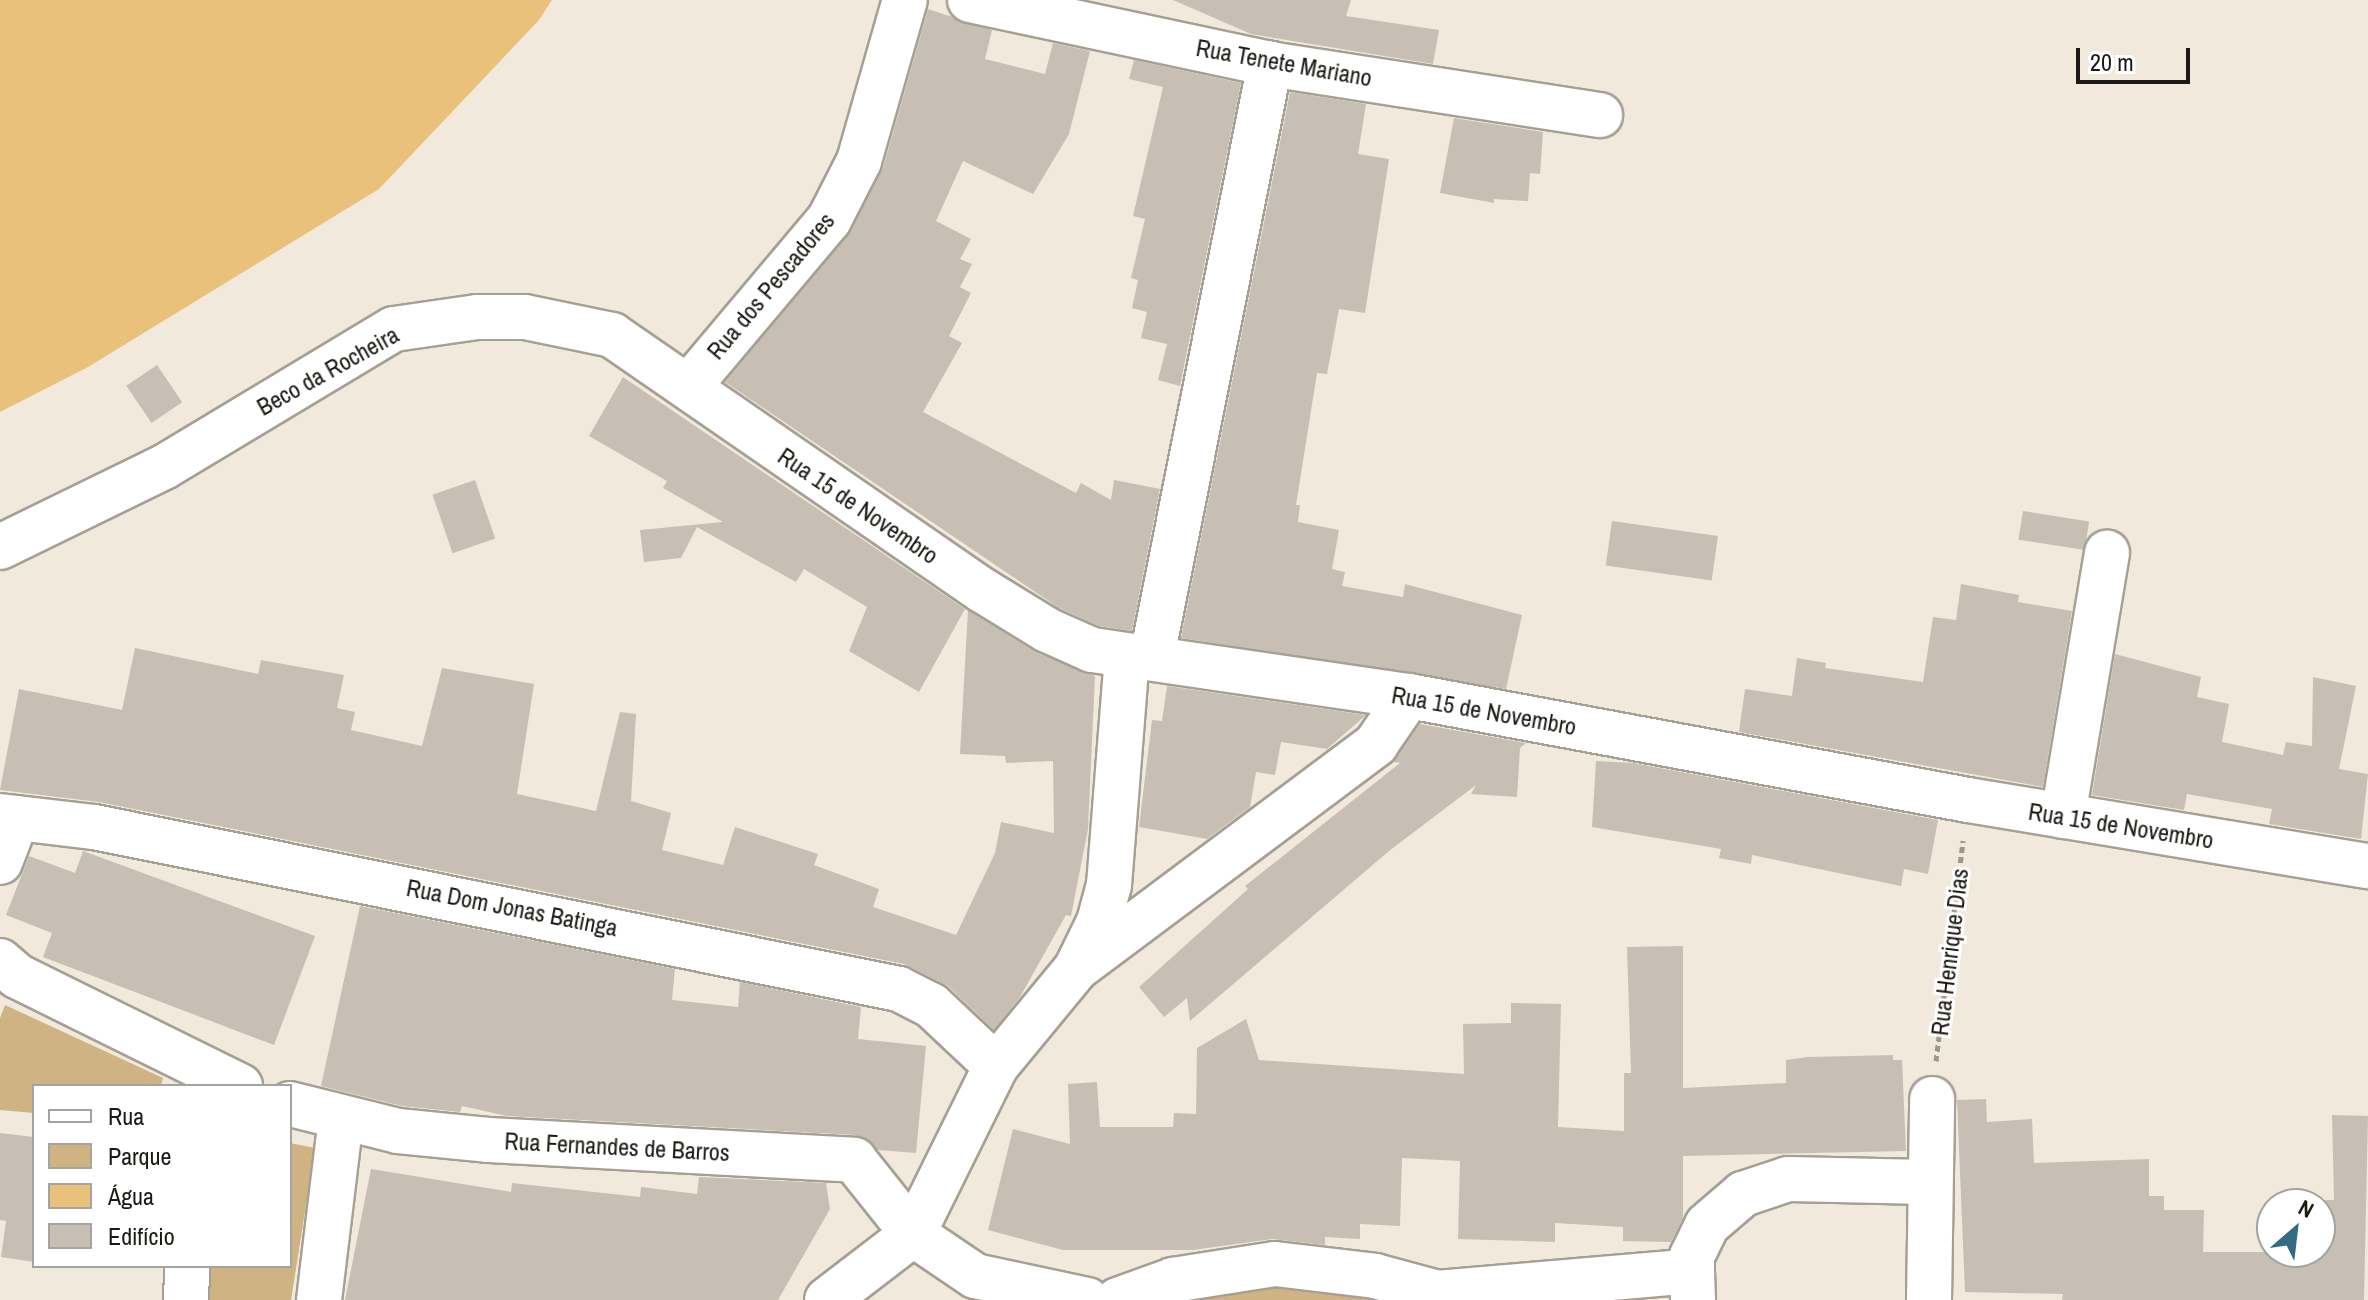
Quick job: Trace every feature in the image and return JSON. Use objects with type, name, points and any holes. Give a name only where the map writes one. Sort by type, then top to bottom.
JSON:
[{"type":"street","name":"Rua dos Pescadores","points":[[680,382],[798,222],[854,107],[879,0]]},
{"type":"street","name":"Rua dos Pescadores","points":[[680,382],[829,220],[859,161],[905,0]]},
{"type":"street","name":"Rua Tenete Mariano","points":[[970,0],[1270,64],[1600,115]]},
{"type":"street","points":[[827,1300],[913,1234],[996,1066],[1076,969],[1099,922],[1109,885],[1139,657],[1270,64]]},
{"type":"street","name":"Beco da Rocheira","points":[[0,547],[164,467],[394,329],[477,317],[525,317],[612,335],[680,382]]},
{"type":"street","name":"Rua 15 de Novembro","points":[[680,382],[808,474],[1047,630],[1092,650],[1409,696],[2063,816],[2368,866]]},
{"type":"street","points":[[2063,816],[2107,553]]},
{"type":"street","points":[[1076,969],[1376,744],[1409,696]]},
{"type":"street","points":[[0,862],[8,817]]},
{"type":"street","name":"Rua Dom Jonas Batinga","points":[[8,817],[110,830],[899,989],[931,1005],[996,1066]]},
{"type":"street","points":[[0,961],[17,976],[196,1076],[231,1084]]},
{"type":"street","points":[[1929,1300],[1928,1182],[1934,1085]]},
{"type":"street","name":"Rua Fernandes de Barros","points":[[292,1105],[341,1118],[488,1140],[854,1160],[913,1234],[975,1276],[1087,1300]]},
{"type":"street","points":[[319,1300],[341,1118]]},
{"type":"street","points":[[1118,1300],[1173,1290],[1275,1264],[1375,1276],[1451,1296],[1693,1285],[1692,1256],[1707,1225],[1743,1194],[1788,1179],[1928,1182]]},
{"type":"street","points":[[186,1300],[187,1268]]},
{"type":"path","name":"Rua Henrique Dias","points":[[1934,1085],[1964,834]]},
{"type":"green space","points":[[5,1005],[163,1078],[162,1084],[32,1084],[32,1113],[0,1110],[0,1018]]},
{"type":"green space","points":[[292,1143],[315,1148],[291,1300],[206,1300],[206,1268],[292,1268]]},
{"type":"green space","points":[[1288,1277],[1405,1300],[1170,1300]]},
{"type":"water","points":[[0,0],[552,0],[539,20],[379,189],[88,367],[0,412]]},
{"type":"building","points":[[1173,0],[1351,0],[1346,16],[1439,30],[1433,64],[1251,34]]},
{"type":"building","points":[[928,9],[992,30],[985,59],[1045,74],[1053,43],[1090,51],[1069,134],[1033,194],[963,161],[936,221],[971,239],[960,259],[972,264],[960,287],[971,293],[949,336],[962,343],[923,412],[1076,493],[1081,483],[1111,500],[1114,480],[1160,489],[1132,631],[1099,626],[1059,608],[725,382],[851,231],[883,168]]},
{"type":"building","points":[[1134,60],[1241,83],[1180,386],[1158,380],[1167,344],[1141,338],[1147,312],[1132,308],[1138,280],[1131,278],[1145,219],[1133,216],[1163,87],[1129,79]]},
{"type":"building","points":[[1290,92],[1366,104],[1358,154],[1389,159],[1365,313],[1339,309],[1327,374],[1317,373],[1296,505],[1300,505],[1298,522],[1339,530],[1332,569],[1345,572],[1342,586],[1403,597],[1405,584],[1522,615],[1506,689],[1181,638]]},
{"type":"building","points":[[1454,118],[1543,132],[1540,174],[1530,173],[1528,201],[1494,199],[1494,203],[1440,193]]},
{"type":"building","points":[[157,365],[182,402],[151,423],[126,386]]},
{"type":"building","points":[[623,377],[965,609],[919,692],[849,651],[867,607],[804,569],[796,582],[697,527],[681,558],[644,562],[640,530],[723,522],[663,488],[667,481],[589,436]]},
{"type":"building","points":[[475,480],[495,539],[453,553],[432,495]]},
{"type":"building","points":[[2023,511],[2089,521],[2085,550],[2018,540]]},
{"type":"building","points":[[1612,521],[1718,536],[1712,580],[1606,566]]},
{"type":"building","points":[[1961,584],[2019,595],[2018,602],[2072,611],[2043,787],[1739,732],[1745,689],[1792,696],[1797,658],[1826,663],[1825,668],[1923,682],[1933,617],[1956,620]]},
{"type":"building","points":[[968,610],[1037,653],[1095,676],[1088,829],[1071,916],[1066,915],[1020,997],[994,1030],[948,986],[904,964],[99,802],[0,790],[19,689],[122,710],[135,648],[258,674],[261,660],[344,675],[337,708],[355,712],[351,730],[422,746],[442,668],[534,684],[517,794],[596,811],[620,712],[636,714],[631,801],[671,813],[662,850],[723,865],[735,827],[818,854],[814,865],[879,889],[873,907],[956,935],[995,853],[1001,822],[1054,833],[1053,761],[1006,763],[1005,756],[960,754]]},
{"type":"building","points":[[2115,654],[2201,677],[2197,697],[2229,704],[2222,742],[2283,755],[2286,742],[2312,746],[2313,677],[2356,686],[2339,769],[2368,774],[2361,839],[2269,824],[2272,809],[2187,794],[2184,810],[2092,795]]},
{"type":"building","points":[[1167,686],[1366,715],[1327,749],[1281,742],[1275,775],[1256,772],[1250,807],[1207,839],[1139,827],[1152,720],[1162,721]]},
{"type":"building","points":[[1420,724],[1526,743],[1520,748],[1517,797],[1471,794],[1476,785],[1389,851],[1190,1021],[1187,998],[1164,1017],[1139,987],[1248,889],[1245,886],[1400,763],[1393,762]]},
{"type":"building","points":[[1596,761],[1633,763],[1938,820],[1928,874],[1904,869],[1901,886],[1752,855],[1751,864],[1719,858],[1721,849],[1592,827]]},
{"type":"building","points":[[83,851],[315,936],[274,1045],[43,957],[52,933],[6,915],[29,856],[75,873]]},
{"type":"building","points":[[360,906],[675,969],[672,1000],[738,1007],[740,982],[861,1007],[858,1039],[926,1046],[916,1153],[878,1150],[855,1135],[507,1116],[462,1106],[460,1112],[402,1106],[321,1086]]},
{"type":"building","points":[[1683,946],[1683,1088],[1786,1083],[1786,1060],[1893,1055],[1893,1060],[1902,1060],[1906,1151],[1683,1156],[1683,1218],[1671,1242],[1623,1241],[1623,1227],[1555,1223],[1555,1242],[1458,1239],[1460,1161],[1402,1158],[1400,1226],[1360,1224],[1360,1239],[1325,1237],[1325,1245],[1272,1239],[1193,1250],[1063,1250],[988,1230],[1013,1129],[1070,1144],[1068,1084],[1097,1082],[1100,1127],[1173,1127],[1174,1113],[1196,1114],[1197,1048],[1246,1019],[1259,1060],[1464,1074],[1463,1024],[1511,1023],[1511,1003],[1561,1004],[1558,1127],[1624,1131],[1624,1073],[1631,1073],[1627,947]]},
{"type":"building","points":[[1986,1099],[1987,1122],[2032,1119],[2034,1163],[2149,1159],[2149,1196],[2164,1196],[2164,1210],[2204,1210],[2203,1252],[2256,1252],[2256,1268],[2336,1268],[2332,1115],[2368,1116],[2364,1300],[2062,1300],[2063,1294],[1965,1292],[1957,1100]]},
{"type":"building","points":[[0,1133],[32,1137],[32,1262],[1,1257],[6,1221],[0,1220]]},
{"type":"building","points":[[371,1169],[511,1192],[512,1183],[640,1197],[641,1187],[697,1194],[699,1177],[826,1183],[830,1209],[778,1300],[345,1300]]}]
